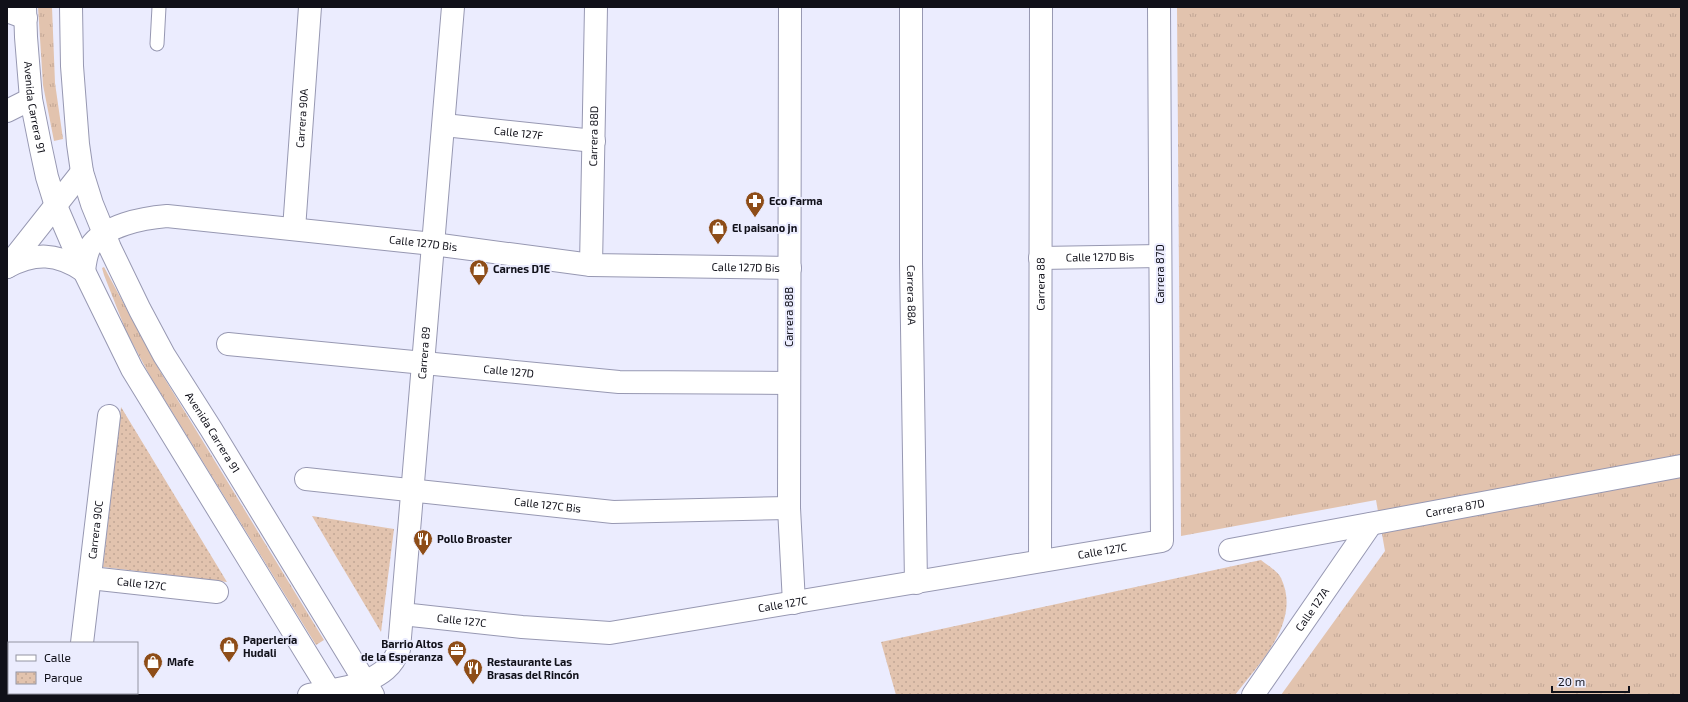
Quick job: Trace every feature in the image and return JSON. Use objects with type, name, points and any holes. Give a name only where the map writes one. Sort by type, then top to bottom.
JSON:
[{"type":"street","name":"Avenida Carrera 91","points":[[71,7],[72,66],[82,172],[92,204],[104,234],[129,289],[164,355],[369,689]]},
{"type":"street","name":"Carrera 90A","points":[[294,229],[310,7]]},
{"type":"street","name":"Carrera 89","points":[[324,694],[369,689],[396,658],[399,649],[453,7]]},
{"type":"street","name":"Carrera 88D","points":[[591,265],[596,7]]},
{"type":"street","name":"Carrera 88B","points":[[790,7],[789,508],[794,603]]},
{"type":"street","name":"Carrera 88A","points":[[911,7],[911,263],[916,583]]},
{"type":"street","name":"Carrera 88","points":[[1040,561],[1041,7]]},
{"type":"street","name":"Carrera 87D","points":[[1159,7],[1162,541]]},
{"type":"street","name":"Avenida Carrera 91","points":[[19,12],[31,100],[47,177],[56,206],[84,271],[132,369],[324,694]]},
{"type":"street","points":[[7,110],[31,100]]},
{"type":"street","name":"Calle 127F","points":[[444,125],[594,141]]},
{"type":"street","points":[[7,267],[82,172]]},
{"type":"street","name":"Calle 127D Bis","points":[[84,271],[86,257],[90,247],[104,234],[135,221],[150,217],[167,216],[433,244],[591,265],[790,268]]},
{"type":"street","points":[[7,267],[19,261],[33,257],[48,256],[63,258],[84,271]]},
{"type":"street","name":"Calle 127D Bis","points":[[1040,258],[1160,256]]},
{"type":"street","name":"Calle 127D","points":[[228,344],[619,382],[789,383]]},
{"type":"street","name":"Carrera 90C","points":[[82,642],[109,416]]},
{"type":"street","name":"Carrera 87D","points":[[1230,550],[1681,466]]},
{"type":"street","name":"Calle 127C Bis","points":[[306,479],[612,512],[789,508]]},
{"type":"street","name":"Calle 127A","points":[[1253,695],[1371,524]]},
{"type":"street","name":"Calle 127C","points":[[402,614],[530,628],[610,633],[1162,541]]},
{"type":"street","name":"Calle 127C","points":[[90,578],[217,592]]},
{"type":"lane","points":[[157,44],[159,7]]},
{"type":"green space","points":[[38,7],[52,7],[55,83],[63,139],[54,141],[43,85]]},
{"type":"green space","points":[[1177,7],[1681,7],[1681,695],[1281,695],[1385,551],[1376,500],[1181,536]]},
{"type":"green space","points":[[104,267],[160,371],[324,640],[316,645],[150,376],[126,331],[104,275],[102,268]]},
{"type":"green space","points":[[121,407],[227,582],[103,567]]},
{"type":"green space","points":[[312,516],[394,529],[381,632]]},
{"type":"green space","points":[[1261,560],[1280,575],[1286,594],[1286,610],[1282,626],[1266,656],[1235,695],[896,695],[881,642]]},
{"type":"place","name":"Eco Farma","points":[[755,218]]},
{"type":"place","name":"El paisano jn","points":[[718,245]]},
{"type":"place","name":"Carnes D1E","points":[[479,286]]},
{"type":"place","name":"Pollo Broaster","points":[[423,556]]},
{"type":"place","name":"Paperlería Hudali","points":[[229,663]]},
{"type":"place","name":"Barrio Altos de la Esperanza","points":[[457,667]]},
{"type":"place","name":"Mafe","points":[[153,679]]},
{"type":"place","name":"Restaurante Las Brasas del Rincón","points":[[473,685]]}]
